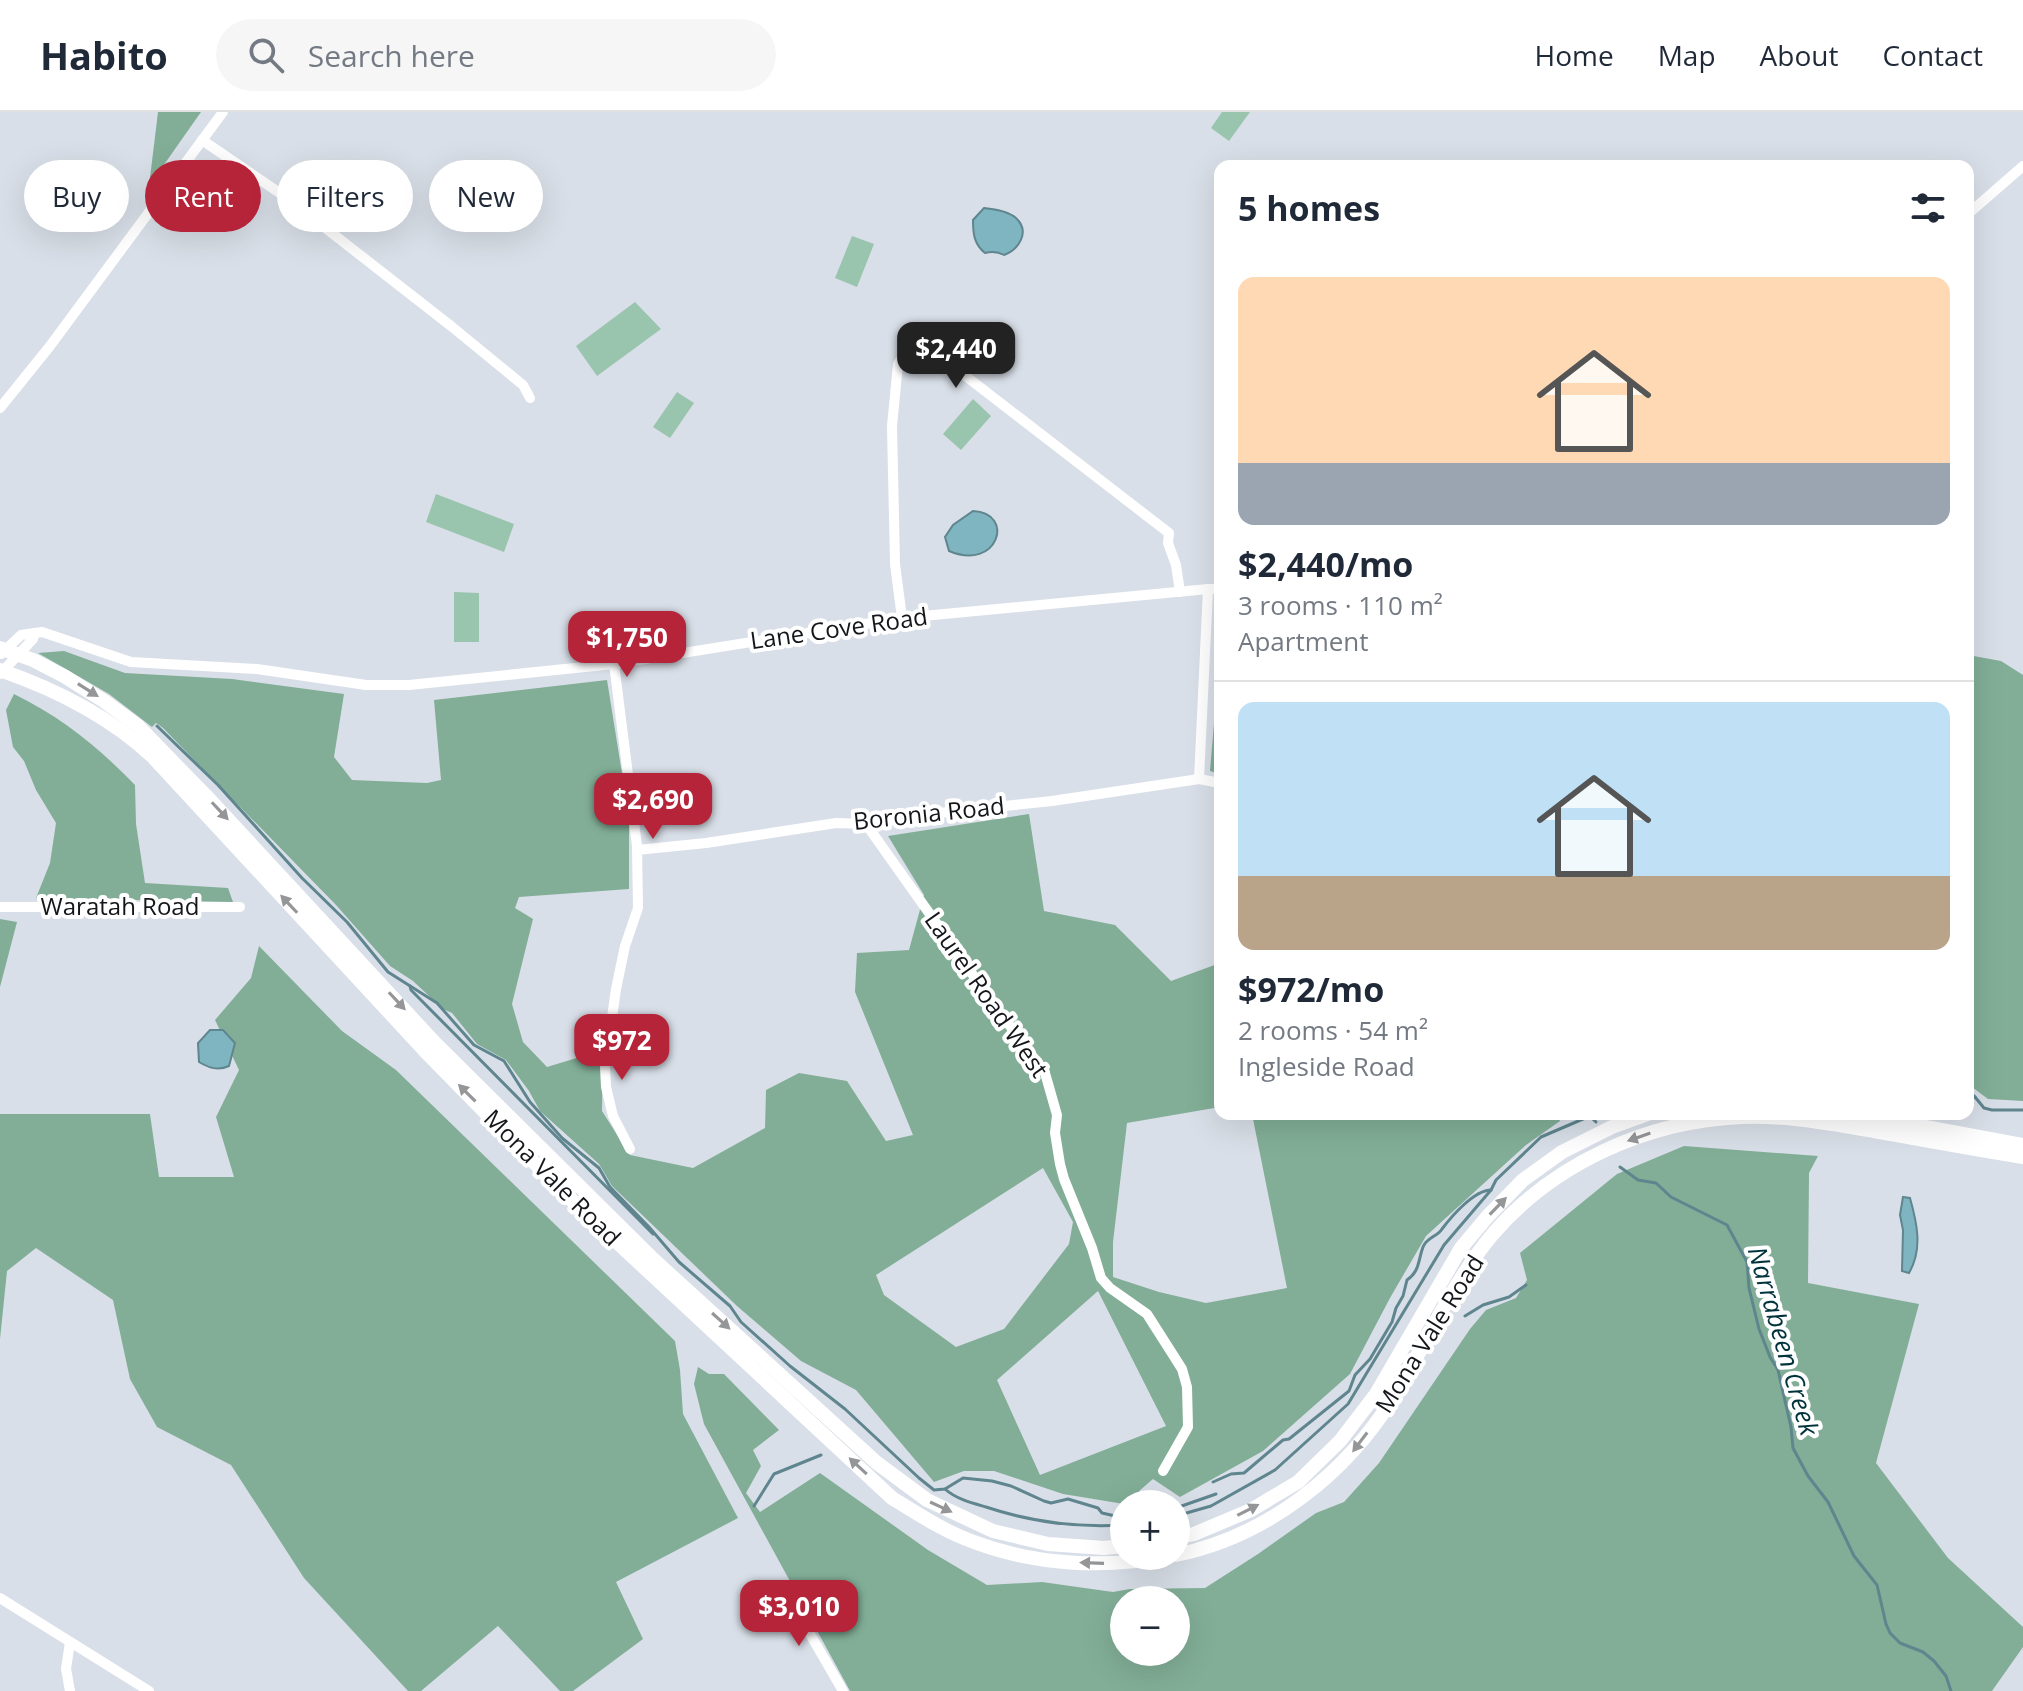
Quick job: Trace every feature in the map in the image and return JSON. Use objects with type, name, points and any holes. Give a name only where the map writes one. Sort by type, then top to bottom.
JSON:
[{"type":"highway","name":"Mona Vale Road","points":[[6,652],[78,684],[138,726],[446,1054],[653,1259],[877,1463],[927,1500],[993,1531],[1048,1544],[1110,1547]]},
{"type":"highway","name":"Mona Vale Road","points":[[1,672],[22,678],[78,704],[119,728],[143,748],[425,1051],[554,1182],[892,1498],[973,1542],[1007,1552],[1084,1563],[1110,1563]]},
{"type":"highway","name":"Mona Vale Road","points":[[1190,1535],[1251,1510],[1298,1482],[1340,1441],[1376,1394],[1461,1248],[1487,1217],[1523,1180],[1562,1152],[1631,1120]]},
{"type":"highway","name":"Mona Vale Road","points":[[1190,1551],[1222,1543],[1293,1505],[1349,1457],[1393,1398],[1464,1273],[1512,1213],[1547,1184],[1602,1151],[1676,1125],[1717,1120]]},
{"type":"highway","name":"Mona Vale Road","points":[[1802,1120],[2023,1157]]},
{"type":"highway","points":[[1888,1120],[2023,1145]]},
{"type":"street","points":[[0,408],[50,346],[223,112]]},
{"type":"street","points":[[202,140],[287,198],[451,326],[523,385],[530,398]]},
{"type":"street","points":[[1974,209],[2023,166]]},
{"type":"street","points":[[902,618],[895,564],[892,426],[898,364],[910,346],[928,347],[1169,533],[1168,543],[1176,565],[1180,592]]},
{"type":"street","points":[[1199,779],[1208,589]]},
{"type":"street","name":"Lane Cove Road","points":[[1,672],[6,652],[33,639],[34,633],[42,632],[131,662],[257,669],[366,685],[409,685],[614,664],[902,618],[1214,589]]},
{"type":"street","points":[[614,664],[637,850],[638,908],[622,960],[605,1067],[613,1116],[630,1149]]},
{"type":"street","name":"Boronia Road","points":[[637,850],[836,823],[866,824],[1052,801],[1199,779],[1214,782]]},
{"type":"street","name":"Laurel Road West","points":[[866,824],[1045,1073],[1057,1115],[1055,1133],[1064,1179],[1101,1278],[1147,1314],[1182,1369],[1187,1387],[1188,1427],[1163,1471]]},
{"type":"street","name":"Waratah Road","points":[[0,907],[240,907]]},
{"type":"street","points":[[784,1589],[843,1691]]},
{"type":"street","points":[[0,1598],[149,1691]]},
{"type":"street","points":[[70,1642],[66,1669],[70,1691]]},
{"type":"green space","points":[[158,112],[201,112],[167,160],[152,160]]},
{"type":"green space","points":[[1222,112],[1250,112],[1229,141],[1211,128]]},
{"type":"green space","points":[[852,236],[874,244],[857,287],[835,278]]},
{"type":"green space","points":[[635,302],[661,329],[597,376],[576,346]]},
{"type":"green space","points":[[677,392],[694,403],[670,438],[653,427]]},
{"type":"green space","points":[[973,399],[991,416],[961,450],[943,434]]},
{"type":"green space","points":[[436,494],[514,524],[504,552],[426,522]]},
{"type":"green space","points":[[454,592],[479,593],[479,642],[454,642]]},
{"type":"green space","points":[[64,651],[125,673],[232,679],[344,694],[334,757],[352,780],[427,783],[441,780],[434,700],[607,680],[629,817],[629,889],[519,897],[515,908],[533,919],[512,1004],[523,1042],[547,1067],[603,1050],[602,1111],[630,1155],[693,1168],[765,1128],[766,1090],[799,1073],[847,1081],[886,1141],[913,1135],[855,992],[857,953],[909,950],[924,895],[888,836],[1029,814],[1044,911],[1115,925],[1171,981],[1214,965],[1214,1108],[1127,1123],[1113,1242],[1113,1277],[1206,1303],[1287,1288],[1253,1120],[1560,1121],[1526,1145],[1426,1236],[1350,1374],[1263,1451],[1190,1491],[1170,1490],[1153,1479],[1140,1490],[1110,1490],[1110,1502],[1063,1494],[994,1471],[964,1471],[934,1482],[856,1390],[801,1361],[737,1306],[612,1186],[599,1164],[540,1111],[506,1060],[477,1044],[452,1013],[390,966],[336,905],[163,728],[156,723],[152,727],[109,694],[38,653]],"holes":[[[1043,1168],[1073,1222],[1069,1244],[1004,1329],[956,1347],[884,1295],[876,1275]],[[1098,1291],[1166,1426],[1040,1475],[997,1380]]]},
{"type":"green space","points":[[1974,656],[2001,661],[2023,675],[2023,1101],[1988,1099],[1974,1088]]},
{"type":"green space","points":[[14,694],[79,734],[135,785],[136,824],[145,883],[228,888],[233,902],[36,898],[50,863],[56,823],[36,790],[24,761],[13,747],[6,710]]},
{"type":"green space","points":[[1214,723],[1214,772],[1210,771]]},
{"type":"green space","points":[[0,919],[17,922],[0,987]]},
{"type":"green space","points":[[259,946],[342,1031],[396,1070],[675,1341],[683,1414],[738,1518],[616,1582],[643,1639],[573,1691],[560,1691],[498,1626],[421,1691],[408,1691],[304,1578],[231,1465],[157,1427],[130,1379],[113,1300],[36,1248],[7,1271],[0,1339],[0,1114],[150,1114],[159,1177],[234,1177],[216,1117],[239,1070],[215,1020],[251,978]]},
{"type":"green space","points":[[1684,1146],[1818,1156],[1809,1173],[1808,1283],[1919,1304],[1876,1463],[1948,1558],[2023,1627],[2023,1647],[1992,1691],[850,1691],[704,1424],[694,1384],[698,1367],[709,1374],[724,1374],[779,1430],[753,1450],[761,1466],[746,1493],[760,1512],[820,1473],[928,1550],[987,1585],[1042,1582],[1110,1592],[1110,1666],[1190,1666],[1190,1588],[1205,1588],[1316,1513],[1344,1502],[1379,1463],[1486,1310],[1516,1298],[1527,1280],[1520,1253],[1617,1174]]},
{"type":"water","points":[[984,208],[1009,214],[1020,223],[1021,240],[1009,253],[985,253],[976,242],[973,220]]},
{"type":"water","points":[[973,511],[986,514],[994,521],[996,540],[979,554],[949,551],[945,537],[953,525]]},
{"type":"water","points":[[210,1030],[223,1030],[235,1043],[229,1066],[214,1068],[199,1062],[198,1043]]},
{"type":"water","points":[[1903,1197],[1910,1198],[1917,1236],[1916,1255],[1909,1273],[1902,1271],[1903,1230],[1900,1215]]},
{"type":"waterway","points":[[157,726],[218,785],[302,878],[347,922],[388,972],[437,1003],[474,1045],[504,1061],[530,1102],[562,1138],[599,1168],[610,1187],[679,1262],[730,1306],[741,1322],[845,1409],[919,1478],[934,1490],[945,1489],[963,1478],[992,1481],[1044,1501],[1051,1503],[1068,1499],[1110,1515]]},
{"type":"waterway","points":[[410,986],[653,1234]]},
{"type":"waterway","points":[[1974,1098],[1984,1108],[2023,1110]]},
{"type":"waterway","points":[[1190,1512],[1211,1506],[1275,1470],[1348,1404],[1444,1245],[1496,1180],[1541,1137],[1581,1120]]},
{"type":"waterway","name":"Narrabeen Creek","points":[[1620,1167],[1638,1180],[1656,1183],[1671,1197],[1727,1225],[1747,1262],[1749,1288],[1759,1329],[1778,1370],[1793,1448],[1808,1476],[1828,1502],[1854,1556],[1877,1585],[1890,1633],[1900,1643],[1923,1652],[1934,1661],[1946,1676],[1951,1691]]},
{"type":"waterway","points":[[1213,1482],[1231,1474],[1244,1473],[1349,1391],[1355,1375],[1370,1359],[1392,1322],[1407,1280],[1416,1269],[1425,1244],[1470,1199],[1491,1190]]},
{"type":"waterway","points":[[1465,1316],[1483,1305],[1509,1297],[1526,1285]]},
{"type":"waterway","points":[[754,1506],[774,1474],[821,1455]]},
{"type":"waterway","points":[[945,1489],[970,1502],[1037,1520],[1071,1525],[1110,1525]]},
{"type":"waterway","points":[[1190,1503],[1216,1494]]}]
